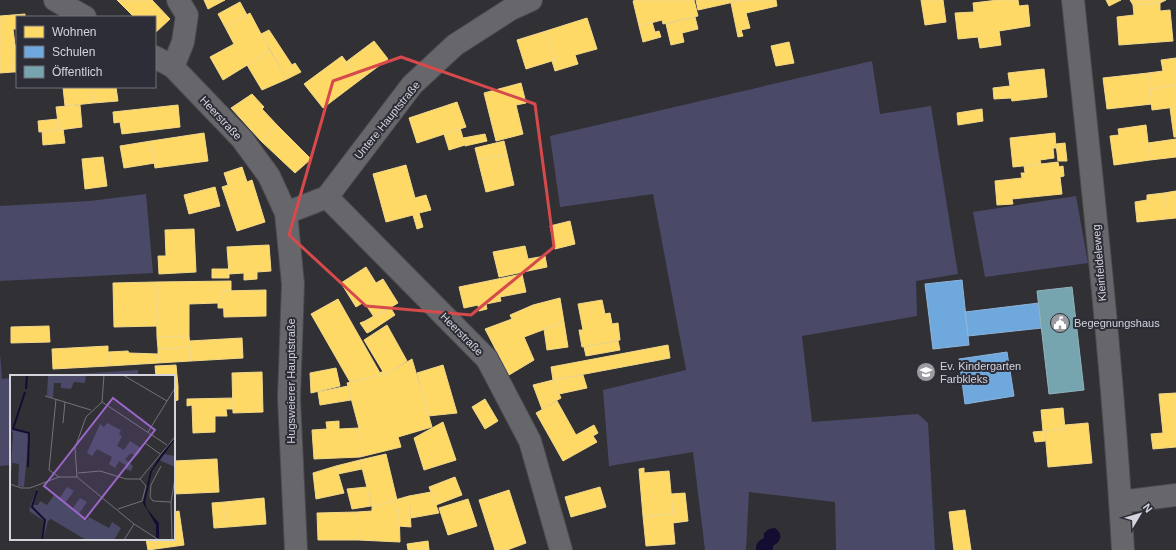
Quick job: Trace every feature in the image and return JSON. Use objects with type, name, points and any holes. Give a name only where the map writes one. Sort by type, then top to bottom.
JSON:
[{"type":"street","points":[[54,0],[83,16]]},
{"type":"street","points":[[164,62],[183,42],[187,16],[178,0]]},
{"type":"street","name":"Untere Hauptstraße","points":[[327,197],[412,85],[456,45],[511,8],[532,0]]},
{"type":"street","name":"Kleinfeldeleweg","points":[[1073,0],[1094,204],[1123,550]]},
{"type":"street","name":"Heerstraße","points":[[164,62],[242,139],[269,176],[286,212]]},
{"type":"street","points":[[286,212],[327,197]]},
{"type":"street","name":"Heerstraße","points":[[327,197],[487,359],[530,441],[561,550]]},
{"type":"street","name":"Hugsweierer Hauptstraße","points":[[286,212],[293,284],[289,398],[296,550]]},
{"type":"street","points":[[1120,502],[1176,496]]},
{"type":"highlighted area","points":[[401,57],[535,104],[554,247],[471,315],[366,306],[289,235],[333,81]]},
{"type":"shaded area","points":[[872,61],[880,114],[931,106],[958,274],[916,281],[917,316],[802,336],[812,422],[918,414],[928,423],[935,550],[836,550],[835,502],[749,492],[746,550],[705,550],[693,452],[609,466],[603,390],[686,370],[653,194],[560,207],[550,136]]},
{"type":"shaded area","points":[[146,194],[153,273],[0,281],[0,206],[90,201]]},
{"type":"shaded area","points":[[1076,196],[1088,263],[985,277],[973,212]]},
{"type":"shaded area","points":[[0,353],[2,379],[10,378],[10,465],[0,466]]},
{"type":"shaded area","points":[[138,370],[138,375],[61,375]]},
{"type":"shaded area","points":[[775,528],[778,530],[780,540],[773,546],[773,550],[756,550],[758,542],[764,538],[764,533],[769,529]]},
{"type":"building: Wohnen","points":[[117,0],[152,0],[170,19],[156,32],[156,16],[133,16]]},
{"type":"building: Wohnen","points":[[204,0],[225,0],[208,9]]},
{"type":"building: Wohnen","points":[[694,0],[698,16],[663,24],[662,20],[639,26],[633,1]]},
{"type":"building: Wohnen","points":[[696,0],[743,0],[698,10]]},
{"type":"building: Wohnen","points":[[743,0],[776,0],[777,6],[746,13],[750,28],[741,30],[743,36],[738,37],[731,3]]},
{"type":"building: Wohnen","points":[[921,0],[943,0],[946,22],[925,25]]},
{"type":"building: Wohnen","points":[[998,0],[1018,0],[1019,6],[1028,5],[1030,26],[999,31],[1001,45],[980,48],[978,37],[958,39],[955,13],[974,12],[973,3]]},
{"type":"building: Wohnen","points":[[1106,0],[1121,0],[1109,6]]},
{"type":"building: Wohnen","points":[[1130,0],[1166,0],[1160,3],[1133,5]]},
{"type":"building: Wohnen","points":[[240,2],[247,15],[225,27],[218,14]]},
{"type":"building: Wohnen","points":[[1160,3],[1160,11],[1170,10],[1173,41],[1119,45],[1117,17],[1134,15],[1133,5]]},
{"type":"building: Wohnen","points":[[250,13],[270,51],[223,80],[210,57],[234,44],[225,27]]},
{"type":"building: Wohnen","points":[[25,14],[25,16],[16,16],[16,29],[13,29],[15,45],[11,46],[13,72],[0,73],[0,16]]},
{"type":"building: Wohnen","points":[[695,17],[698,29],[682,33],[684,42],[671,45],[666,24]]},
{"type":"building: Wohnen","points":[[587,18],[597,49],[575,55],[578,64],[555,71],[552,61],[555,60],[546,31]]},
{"type":"building: Wohnen","points":[[652,22],[655,32],[659,31],[661,37],[643,42],[639,26]]},
{"type":"building: Wohnen","points":[[269,30],[292,65],[295,63],[301,72],[287,79],[261,34]]},
{"type":"building: Wohnen","points":[[546,31],[555,60],[526,69],[517,40]]},
{"type":"building: Wohnen","points":[[374,41],[388,59],[360,80],[346,62]]},
{"type":"building: Wohnen","points":[[789,42],[794,63],[776,66],[771,46]]},
{"type":"building: Wohnen","points":[[16,45],[16,72],[13,72],[11,46]]},
{"type":"building: Wohnen","points":[[270,51],[287,79],[262,90],[247,65]]},
{"type":"building: Wohnen","points":[[342,56],[360,80],[323,108],[304,84]]},
{"type":"building: Wohnen","points":[[1176,58],[1176,85],[1150,89],[1148,73],[1163,71],[1161,60]]},
{"type":"building: Wohnen","points":[[1044,69],[1047,97],[1012,101],[1011,98],[994,99],[993,88],[1010,86],[1008,73]]},
{"type":"building: Wohnen","points":[[1148,73],[1152,104],[1107,109],[1103,78]]},
{"type":"building: Wohnen","points":[[521,83],[526,103],[516,105],[523,134],[496,141],[484,93]]},
{"type":"building: Wohnen","points":[[1176,85],[1176,107],[1152,110],[1150,89]]},
{"type":"building: Wohnen","points":[[63,88],[91,88],[93,103],[65,106]]},
{"type":"building: Wohnen","points":[[91,88],[116,88],[118,101],[93,103]]},
{"type":"building: Wohnen","points":[[252,94],[264,107],[262,109],[278,126],[261,141],[231,108]]},
{"type":"building: Wohnen","points":[[457,102],[466,127],[417,143],[409,118]]},
{"type":"building: Wohnen","points":[[80,105],[82,127],[59,130],[56,107]]},
{"type":"building: Wohnen","points":[[178,105],[180,127],[122,134],[120,122],[114,123],[113,112]]},
{"type":"building: Wohnen","points":[[1176,107],[1176,137],[1174,137],[1170,108]]},
{"type":"building: Wohnen","points":[[982,109],[983,121],[958,125],[957,113]]},
{"type":"building: Wohnen","points":[[58,119],[59,130],[39,132],[38,121]]},
{"type":"building: Wohnen","points":[[1146,125],[1150,160],[1114,165],[1110,136],[1119,135],[1118,129]]},
{"type":"building: Wohnen","points":[[278,126],[311,159],[295,173],[261,141]]},
{"type":"building: Wohnen","points":[[460,128],[463,138],[485,134],[487,141],[449,150],[444,134]]},
{"type":"building: Wohnen","points":[[63,129],[65,143],[43,145],[42,131]]},
{"type":"building: Wohnen","points":[[204,133],[208,161],[155,168],[151,141]]},
{"type":"building: Wohnen","points":[[1055,133],[1056,148],[1053,148],[1054,158],[1040,160],[1041,164],[1013,167],[1010,138]]},
{"type":"building: Wohnen","points":[[1176,139],[1176,157],[1150,160],[1148,143]]},
{"type":"building: Wohnen","points":[[151,141],[155,163],[124,168],[120,146]]},
{"type":"building: Wohnen","points":[[504,141],[507,154],[478,160],[475,148]]},
{"type":"building: Wohnen","points":[[1065,143],[1067,161],[1058,161],[1056,144]]},
{"type":"building: Wohnen","points":[[507,154],[514,185],[486,192],[478,160]]},
{"type":"building: Wohnen","points":[[103,157],[107,186],[85,189],[82,159]]},
{"type":"building: Wohnen","points":[[1058,162],[1059,167],[1063,166],[1064,176],[1060,177],[1062,194],[1012,199],[1013,204],[997,205],[995,181],[1022,178],[1021,173],[1025,173],[1024,166]]},
{"type":"building: Wohnen","points":[[406,165],[415,198],[426,195],[431,210],[419,213],[423,227],[417,229],[413,215],[386,222],[373,174]]},
{"type":"building: Wohnen","points":[[242,167],[247,182],[252,180],[265,222],[237,231],[222,187],[228,185],[224,173]]},
{"type":"building: Wohnen","points":[[215,187],[220,206],[189,214],[184,195]]},
{"type":"building: Wohnen","points":[[1176,191],[1176,218],[1166,219],[1164,193]]},
{"type":"building: Wohnen","points":[[1164,193],[1166,219],[1137,222],[1135,202],[1147,200],[1147,195]]},
{"type":"building: Wohnen","points":[[570,221],[575,244],[555,249],[550,226]]},
{"type":"building: Wohnen","points":[[194,229],[196,272],[159,274],[158,256],[166,256],[165,230]]},
{"type":"building: Wohnen","points":[[269,245],[271,271],[257,272],[257,279],[244,280],[244,273],[229,274],[227,247]]},
{"type":"building: Wohnen","points":[[525,246],[528,259],[545,256],[547,267],[499,277],[493,252]]},
{"type":"building: Wohnen","points":[[366,267],[376,283],[383,279],[398,303],[374,317],[364,302],[356,307],[341,283]]},
{"type":"building: Wohnen","points":[[212,269],[229,269],[229,278],[212,278]]},
{"type":"building: Wohnen","points":[[522,274],[526,292],[500,297],[501,301],[486,304],[487,309],[479,311],[478,305],[464,308],[459,287]]},
{"type":"building: Wohnen","points":[[231,281],[231,291],[223,291],[224,308],[218,308],[218,303],[189,304],[189,336],[157,337],[156,282]]},
{"type":"building: Wohnen","points":[[156,282],[157,326],[114,327],[113,283]]},
{"type":"building: Wohnen","points":[[266,290],[266,316],[224,317],[223,291]]},
{"type":"building: Wohnen","points":[[560,298],[564,322],[524,337],[534,360],[509,375],[485,329],[512,319],[510,315],[533,305]]},
{"type":"building: Wohnen","points":[[338,299],[381,375],[350,382],[311,314]]},
{"type":"building: Wohnen","points":[[602,300],[605,314],[610,313],[612,324],[618,323],[620,340],[582,347],[579,330],[583,330],[578,304]]},
{"type":"building: Wohnen","points":[[390,307],[395,315],[371,331],[365,321]]},
{"type":"building: Wohnen","points":[[365,321],[371,331],[367,333],[360,323]]},
{"type":"building: Wohnen","points":[[564,322],[568,347],[547,350],[544,329]]},
{"type":"building: Wohnen","points":[[387,325],[407,361],[385,375],[364,340]]},
{"type":"building: Wohnen","points":[[49,326],[50,342],[11,343],[11,327]]},
{"type":"building: Wohnen","points":[[189,336],[190,347],[158,349],[157,337]]},
{"type":"building: Wohnen","points":[[242,338],[243,358],[191,361],[189,341]]},
{"type":"building: Wohnen","points":[[618,341],[620,350],[586,356],[584,347]]},
{"type":"building: Wohnen","points":[[668,345],[670,358],[553,380],[551,367]]},
{"type":"building: Wohnen","points":[[108,346],[108,366],[53,369],[52,349]]},
{"type":"building: Wohnen","points":[[190,347],[191,361],[158,363],[158,349]]},
{"type":"building: Wohnen","points":[[128,351],[129,353],[158,354],[158,363],[108,366],[108,352]]},
{"type":"building: Wohnen","points":[[412,359],[432,427],[398,437],[401,447],[360,457],[359,428],[347,383],[381,375],[380,373],[383,371],[385,375]]},
{"type":"building: Wohnen","points":[[176,365],[178,386],[175,386],[175,375],[156,375],[155,366]]},
{"type":"building: Wohnen","points":[[443,365],[457,413],[428,416],[417,373]]},
{"type":"building: Wohnen","points":[[336,368],[340,386],[311,393],[310,373]]},
{"type":"building: Wohnen","points":[[262,372],[263,412],[233,413],[232,373]]},
{"type":"building: Wohnen","points":[[583,375],[587,388],[559,394],[553,380]]},
{"type":"building: Wohnen","points":[[553,380],[561,398],[542,409],[533,385]]},
{"type":"building: Wohnen","points":[[175,386],[178,386],[178,400],[175,401]]},
{"type":"building: Wohnen","points":[[348,386],[351,400],[320,405],[318,392]]},
{"type":"building: Wohnen","points":[[1176,393],[1176,447],[1153,449],[1151,434],[1163,433],[1159,394]]},
{"type":"building: Wohnen","points":[[233,398],[233,409],[226,409],[227,416],[215,416],[215,432],[193,433],[192,405],[187,406],[187,399]]},
{"type":"building: Wohnen","points":[[485,399],[498,421],[485,429],[472,407]]},
{"type":"building: Wohnen","points":[[557,401],[576,435],[594,425],[598,433],[593,436],[597,442],[563,461],[536,413]]},
{"type":"building: Wohnen","points":[[1063,408],[1065,429],[1043,431],[1041,410]]},
{"type":"building: Wohnen","points":[[339,421],[339,429],[359,428],[360,457],[314,459],[312,430],[327,429],[326,422]]},
{"type":"building: Wohnen","points":[[443,422],[456,460],[424,470],[414,438]]},
{"type":"building: Wohnen","points":[[1088,423],[1092,463],[1048,467],[1045,431],[1065,429],[1065,425]]},
{"type":"building: Wohnen","points":[[1045,431],[1045,441],[1035,442],[1033,432]]},
{"type":"building: Wohnen","points":[[386,454],[397,500],[372,507],[360,460]]},
{"type":"building: Wohnen","points":[[217,459],[219,492],[175,494],[175,461]]},
{"type":"building: Wohnen","points":[[360,460],[362,469],[338,474],[336,466]]},
{"type":"building: Wohnen","points":[[336,466],[344,493],[316,499],[313,473]]},
{"type":"building: Wohnen","points":[[644,468],[644,473],[669,471],[673,514],[643,516],[639,469]]},
{"type":"building: Wohnen","points":[[455,477],[462,495],[436,505],[429,487]]},
{"type":"building: Wohnen","points":[[367,487],[371,506],[352,509],[347,489]]},
{"type":"building: Wohnen","points":[[600,487],[606,507],[571,517],[565,497]]},
{"type":"building: Wohnen","points":[[509,490],[526,543],[507,550],[495,550],[479,500]]},
{"type":"building: Wohnen","points":[[431,492],[439,513],[411,518],[409,496]]},
{"type":"building: Wohnen","points":[[685,493],[688,521],[673,523],[675,544],[646,546],[643,516],[673,514],[671,494]]},
{"type":"building: Wohnen","points":[[409,496],[411,527],[399,526],[399,510],[396,510],[395,500]]},
{"type":"building: Wohnen","points":[[264,498],[266,524],[228,527],[225,502]]},
{"type":"building: Wohnen","points":[[468,499],[477,526],[448,535],[439,508]]},
{"type":"building: Wohnen","points":[[395,500],[396,510],[399,510],[400,542],[358,540],[357,512],[372,511],[372,507]]},
{"type":"building: Wohnen","points":[[225,502],[228,527],[214,528],[212,503]]},
{"type":"building: Wohnen","points":[[965,510],[971,550],[954,550],[949,512]]},
{"type":"building: Wohnen","points":[[179,511],[184,545],[148,550],[146,540],[175,540],[175,512]]},
{"type":"building: Wohnen","points":[[357,512],[358,540],[318,540],[317,513]]},
{"type":"building: Wohnen","points":[[428,541],[429,550],[408,550],[407,544]]},
{"type":"building: Schulen","points":[[962,280],[969,345],[933,349],[925,284]]},
{"type":"building: Schulen","points":[[1039,303],[1042,328],[968,336],[965,312]]},
{"type":"building: Schulen","points":[[1007,352],[1014,396],[965,404],[959,359]]},
{"type":"building: Öffentlich","points":[[1072,287],[1084,390],[1049,394],[1037,291]]},
{"type":"place","name":"Begegnungshaus","points":[[1060,323]]},
{"type":"place","name":"Ev. Kindergarten Farbkleks","points":[[926,372]]}]
